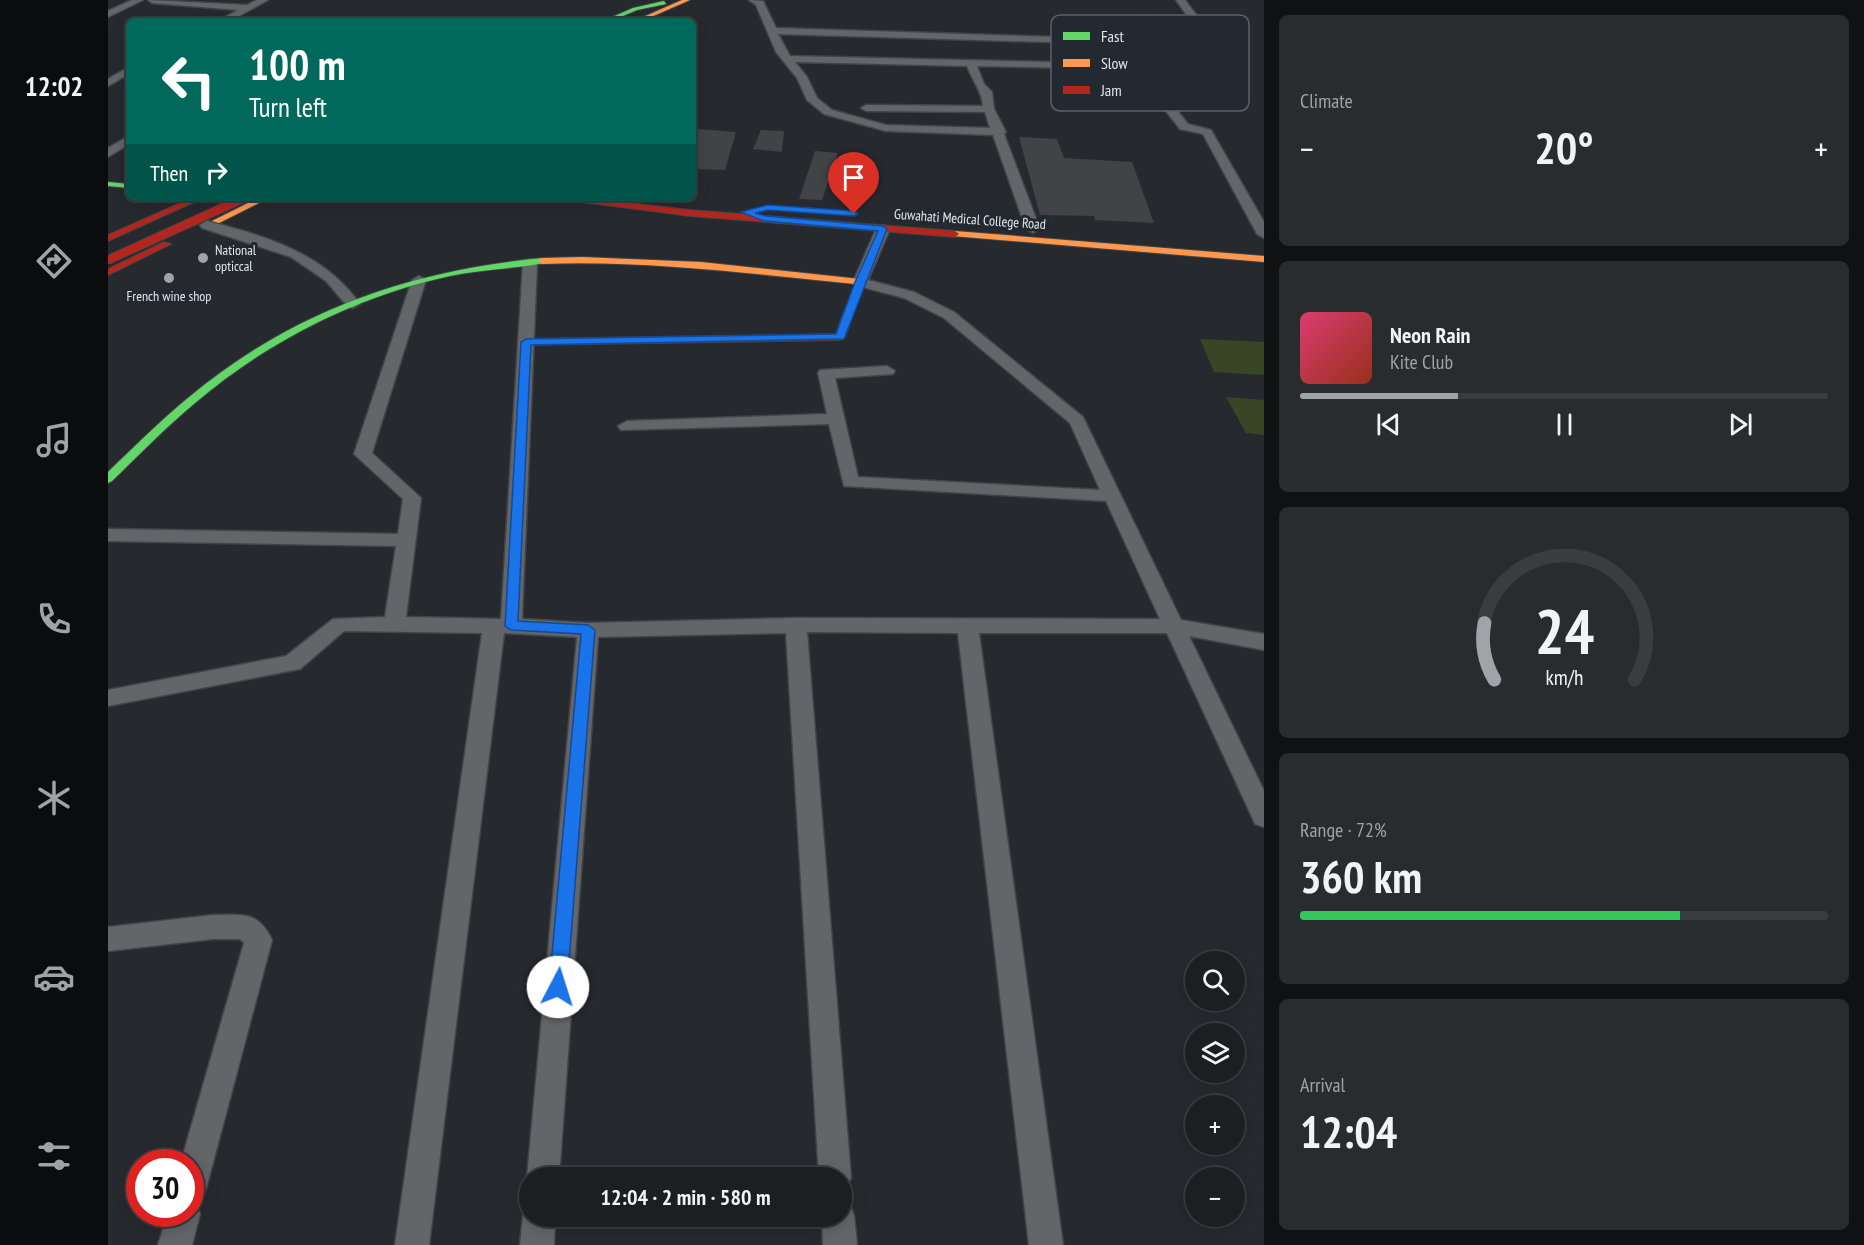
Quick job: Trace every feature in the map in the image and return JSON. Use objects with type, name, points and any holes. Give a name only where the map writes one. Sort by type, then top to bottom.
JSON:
[{"type":"main road","points":[[613,18],[634,9],[661,9]]},
{"type":"main road","points":[[632,18],[661,9]]},
{"type":"main road","points":[[108,179],[126,181]]},
{"type":"main road","points":[[108,184],[126,186]]},
{"type":"main road","points":[[108,238],[192,201]]},
{"type":"main road","points":[[108,248],[212,201]]},
{"type":"main road","points":[[108,272],[252,201]]},
{"type":"main road","points":[[108,260],[252,201]]},
{"type":"main road","name":"Guwahati Medical College Road","points":[[584,201],[607,205],[1034,229],[1264,245]]},
{"type":"main road","points":[[656,201],[719,205],[746,212],[766,213]]},
{"type":"main road","name":"Guwahati Medical College Road","points":[[719,205],[883,229],[1264,259]]},
{"type":"main road","points":[[108,479],[181,409],[263,348],[319,318],[419,280],[447,273],[530,263],[602,259],[703,265],[860,282],[840,337],[526,342]]},
{"type":"street","points":[[108,14],[138,0]]},
{"type":"street","points":[[152,0],[248,8]]},
{"type":"street","points":[[229,18],[264,0]]},
{"type":"street","points":[[753,0],[760,3],[772,16],[773,31],[786,59],[802,77],[812,100],[828,112],[849,120],[918,131],[1000,132]]},
{"type":"street","points":[[1180,0],[1191,15]]},
{"type":"street","points":[[773,31],[1051,39]]},
{"type":"street","points":[[786,59],[1051,63]]},
{"type":"street","points":[[970,61],[979,85],[987,92],[989,109],[1000,132],[1034,229]]},
{"type":"street","points":[[108,83],[126,72]]},
{"type":"street","points":[[866,108],[989,109]]},
{"type":"street","points":[[1171,111],[1184,127],[1207,132],[1264,234]]},
{"type":"street","points":[[108,153],[126,142]]},
{"type":"street","points":[[207,225],[296,254],[331,278],[353,304]]},
{"type":"street","points":[[883,229],[860,282],[909,295],[949,315],[1077,421],[1264,817]]},
{"type":"street","points":[[412,1245],[503,626],[526,342],[530,263]]},
{"type":"street","points":[[395,624],[412,498],[363,454],[419,280]]},
{"type":"street","points":[[887,371],[826,373],[850,482],[1113,496]]},
{"type":"street","points":[[627,426],[836,419]]},
{"type":"street","points":[[108,535],[407,540]]},
{"type":"street","points":[[108,698],[292,663],[309,650],[322,635],[340,624],[503,626],[588,630],[796,625],[1174,626],[1264,642]]},
{"type":"street","points":[[796,625],[835,1167]]},
{"type":"street","points":[[968,626],[1046,1245]]},
{"type":"street","points":[[544,1167],[588,630]]},
{"type":"street","points":[[108,939],[213,927],[247,927],[258,940],[201,1149]]},
{"type":"street","points":[[175,1245],[180,1227]]},
{"type":"street","points":[[537,1245],[538,1227]]},
{"type":"street","points":[[839,1227],[840,1245]]},
{"type":"green space","points":[[1200,339],[1264,342],[1264,375],[1214,372]]},
{"type":"green space","points":[[1226,397],[1264,400],[1264,435],[1246,433]]},
{"type":"building","points":[[698,129],[736,132],[725,170],[696,169],[696,133]]},
{"type":"building","points":[[761,130],[784,131],[782,152],[753,149]]},
{"type":"building","points":[[1019,137],[1057,139],[1064,158],[1132,162],[1154,223],[1095,220],[1094,216],[1040,215]]},
{"type":"building","points":[[815,151],[838,153],[822,200],[799,199]]},
{"type":"traffic: fast","points":[[613,18],[635,9],[664,3]]},
{"type":"traffic: fast","points":[[108,184],[126,186]]},
{"type":"traffic: fast","points":[[108,479],[167,421],[205,389],[243,361],[322,316],[406,284],[450,273],[542,261]]},
{"type":"traffic: slow","points":[[644,18],[687,0]]},
{"type":"traffic: slow","points":[[216,221],[259,201]]},
{"type":"traffic: slow","points":[[955,234],[1264,259]]},
{"type":"traffic: slow","points":[[542,261],[582,259],[662,262],[860,282],[847,317]]},
{"type":"traffic: jam","points":[[108,238],[192,201]]},
{"type":"traffic: jam","points":[[108,260],[237,201]]},
{"type":"traffic: jam","points":[[591,201],[690,213],[955,234]]},
{"type":"traffic: jam","points":[[108,272],[167,244]]},
{"type":"traffic: jam","points":[[526,342],[840,337],[847,317]]},
{"type":"place","name":"National opticcal","points":[[203,258]]},
{"type":"place","name":"French wine shop","points":[[169,278]]},
{"type":"route","points":[[558,987],[588,630],[511,626],[526,342],[803,340],[840,337],[883,229],[764,219],[746,212],[768,208],[854,214]]}]
